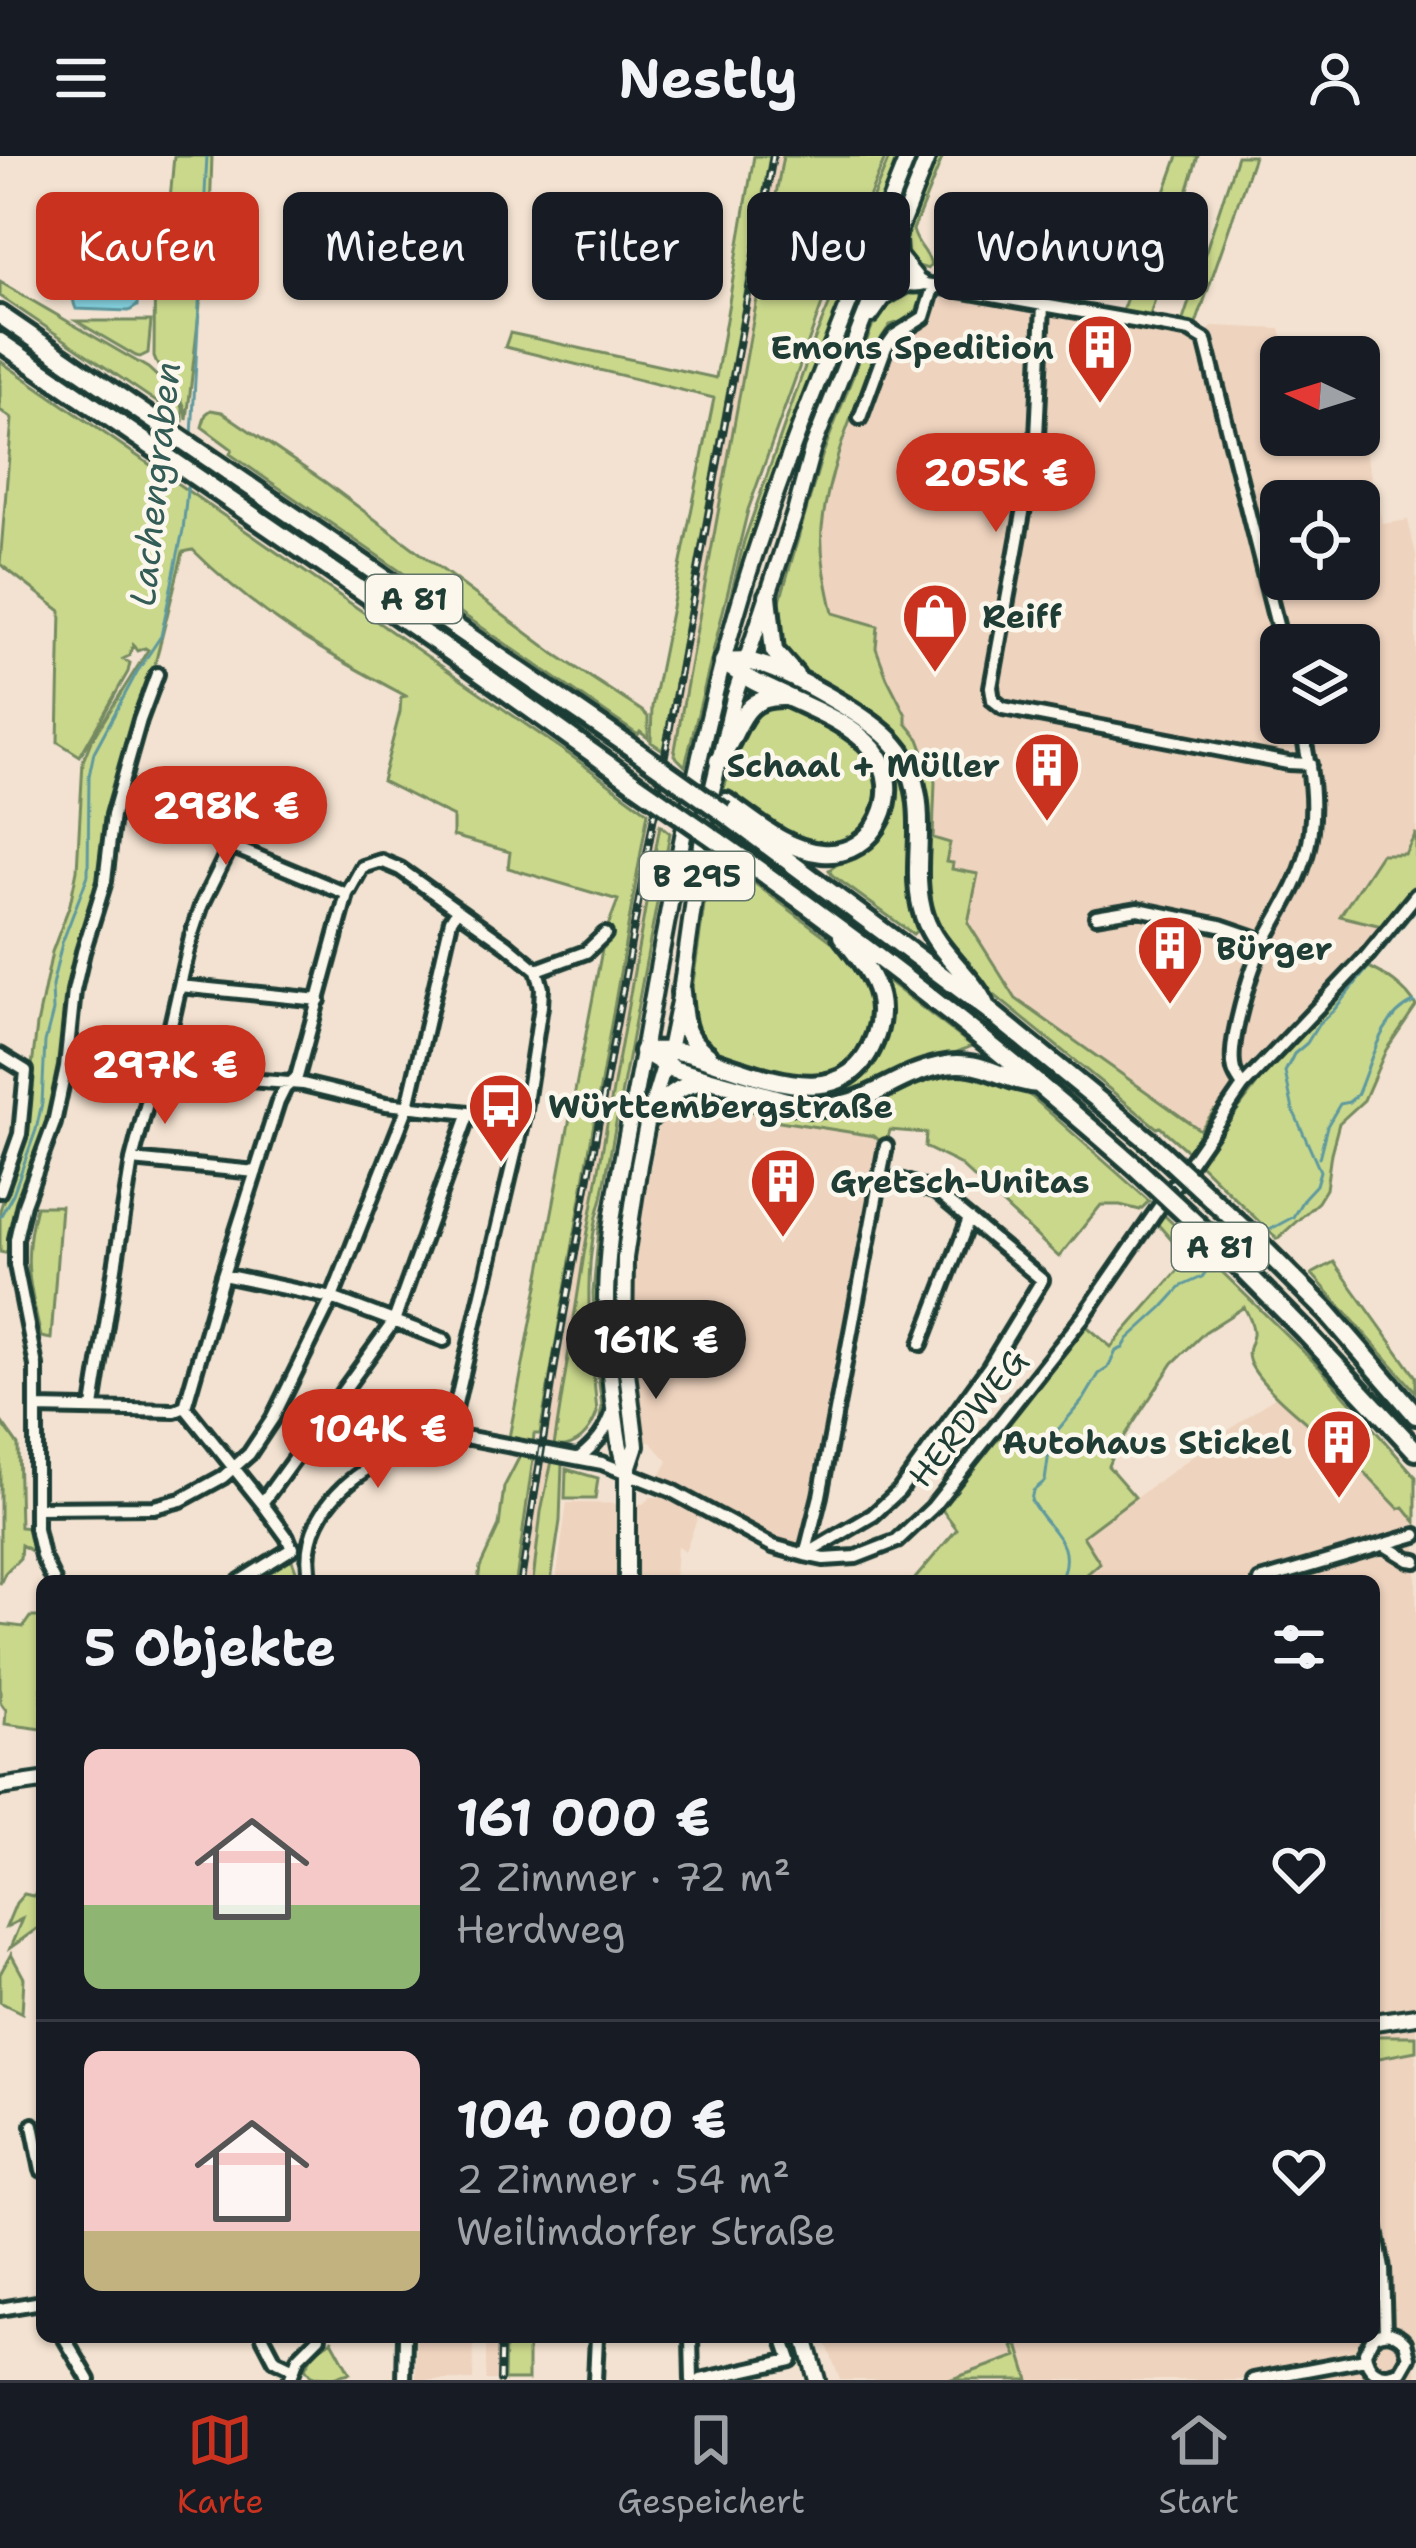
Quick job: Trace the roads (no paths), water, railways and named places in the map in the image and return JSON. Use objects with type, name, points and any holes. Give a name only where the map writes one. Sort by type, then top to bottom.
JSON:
[{"type":"highway","name":"A 81","points":[[0,315],[725,807],[987,1009],[1150,1142],[1244,1229],[1327,1312],[1416,1414]]},
{"type":"highway","name":"A 81","points":[[0,342],[826,916],[929,994],[1040,1084],[1219,1245],[1416,1451]]},
{"type":"highway","points":[[768,596],[774,651],[804,684],[880,730],[900,750],[917,795],[917,881],[925,920],[944,952],[977,986],[987,1009]]},
{"type":"highway","name":"A 81","points":[[723,662],[745,669],[850,731],[875,752],[889,788],[881,819],[868,836],[851,849],[823,854],[789,845],[725,807]]},
{"type":"highway","points":[[745,669],[804,684]]},
{"type":"highway","points":[[718,761],[748,708],[771,697],[788,698]]},
{"type":"highway","points":[[648,1119],[678,1088],[719,1072],[820,1086],[845,1077],[865,1056],[874,1041],[880,1010],[875,982],[826,916]]},
{"type":"highway","points":[[681,992],[687,1034],[719,1072]]},
{"type":"highway","name":"A 81","points":[[643,1052],[719,1072],[788,1104],[822,1108],[852,1104],[922,1071],[957,1064],[992,1069],[1021,1084],[1040,1084]]},
{"type":"main road","name":"B 295","points":[[894,192],[908,156]]},
{"type":"main road","name":"B 295","points":[[910,201],[928,156]]},
{"type":"main road","points":[[862,322],[883,298],[920,283],[910,271]]},
{"type":"main road","name":"B 295","points":[[643,1052],[723,662],[779,483],[851,300]]},
{"type":"main road","name":"B 295","points":[[666,1057],[718,761],[812,450],[871,300]]},
{"type":"main road","points":[[627,1472],[618,1448],[605,1299],[643,1052]]},
{"type":"main road","points":[[627,1575],[627,1472],[636,1445],[624,1347],[626,1258],[648,1119],[666,1057]]},
{"type":"main road","points":[[610,1243],[616,1243],[626,1258]]},
{"type":"main road","points":[[0,1787],[36,1782]]},
{"type":"main road","points":[[1380,2021],[1416,2016]]},
{"type":"main road","points":[[807,2343],[817,2380]]},
{"type":"street","points":[[910,278],[1190,331],[1205,340],[1277,624]]},
{"type":"street","points":[[860,418],[886,346],[924,317],[920,283]]},
{"type":"street","points":[[1043,304],[1037,437],[992,687],[994,700],[1003,708],[1310,764]]},
{"type":"street","points":[[51,1575],[38,1545],[37,1408],[33,1342],[16,1258],[20,1221],[54,1123],[74,991],[105,881],[118,799],[157,674]]},
{"type":"street","points":[[1244,1085],[1234,1074],[1232,1057],[1245,993],[1264,941],[1292,896],[1308,849],[1313,796],[1306,744]]},
{"type":"street","points":[[118,799],[347,894]]},
{"type":"street","points":[[93,1407],[132,1160],[164,1056],[191,937],[232,845]]},
{"type":"street","points":[[37,1408],[176,1411],[185,1407],[278,1102],[297,1077],[347,894],[368,863],[381,861],[400,869],[537,970],[541,1006],[524,1116],[451,1437],[395,1453],[349,1482],[326,1506],[308,1550],[310,1575]]},
{"type":"street","name":"HERDWEG","points":[[451,1437],[579,1458],[627,1472],[773,1546],[805,1555],[856,1556],[897,1541],[932,1508],[1084,1316],[1244,1085],[1365,958],[1416,896]]},
{"type":"street","points":[[36,1508],[154,1507],[194,1494],[249,1454],[273,1418],[332,1298],[408,1106],[457,910]]},
{"type":"street","points":[[1096,916],[1138,910],[1220,926],[1264,941]]},
{"type":"street","points":[[537,970],[586,952],[604,934]]},
{"type":"street","points":[[180,986],[319,1000]]},
{"type":"street","points":[[0,1055],[26,1071],[20,1134],[0,1191]]},
{"type":"street","points":[[66,1067],[291,1082],[386,1104],[524,1116]]},
{"type":"street","points":[[262,1503],[394,1321],[469,1113]]},
{"type":"street","points":[[805,1555],[886,1145]]},
{"type":"street","points":[[132,1160],[256,1172]]},
{"type":"street","points":[[805,1555],[873,1515],[899,1491],[989,1367],[1042,1280],[936,1192],[881,1178]]},
{"type":"street","points":[[921,1344],[969,1220]]},
{"type":"street","points":[[0,1258],[16,1258]]},
{"type":"street","points":[[223,1275],[332,1298],[444,1340]]},
{"type":"street","points":[[185,1407],[291,1547]]},
{"type":"street","points":[[579,1458],[607,1430],[614,1408]]},
{"type":"street","points":[[1282,1575],[1416,1535]]},
{"type":"street","points":[[1386,1546],[1416,1561]]},
{"type":"street","points":[[249,1575],[291,1547],[308,1550]]},
{"type":"street","points":[[33,2125],[36,2140]]},
{"type":"street","points":[[1380,2252],[1380,2302]]},
{"type":"street","points":[[0,2309],[36,2303]]},
{"type":"street","points":[[1369,2343],[1365,2359],[1373,2372],[1395,2377],[1406,2365],[1408,2349],[1400,2336],[1380,2335]]},
{"type":"street","points":[[67,2343],[89,2380]]},
{"type":"street","points":[[265,2343],[275,2360],[292,2374],[311,2343]]},
{"type":"street","points":[[404,2380],[405,2343]]},
{"type":"street","points":[[596,2343],[596,2380]]},
{"type":"street","points":[[692,2343],[697,2380],[791,2360],[785,2343]]},
{"type":"street","points":[[1253,2380],[1365,2359]]},
{"type":"water","points":[[138,300],[129,311],[76,309],[73,301]]},
{"type":"waterway","name":"Lachengraben","points":[[192,436],[207,156]]},
{"type":"waterway","name":"Lachengraben","points":[[0,1217],[13,1194],[42,1103],[52,986],[62,943],[88,875],[89,776],[94,752],[161,636],[188,481]]},
{"type":"waterway","points":[[1258,1236],[1293,1217],[1316,1185],[1320,1171],[1293,1110],[1285,1072],[1294,1054],[1416,909]]},
{"type":"waterway","points":[[1319,1158],[1327,1126],[1340,1104],[1357,1095],[1384,1030],[1414,1002]]},
{"type":"waterway","points":[[1062,1575],[1063,1546],[1031,1500],[1033,1491],[1045,1481],[1051,1438],[1108,1368],[1116,1351],[1182,1286],[1202,1277],[1218,1255]]},
{"type":"railway","points":[[522,1575],[556,1359],[773,156]]},
{"type":"railway","points":[[500,2380],[501,2343]]},
{"type":"place","name":"Emons Spedition","points":[[1100,406]]},
{"type":"place","name":"Reiff","points":[[935,675]]},
{"type":"place","name":"Schaal + Müller","points":[[1047,824]]},
{"type":"place","name":"Bürger","points":[[1170,1007]]},
{"type":"place","name":"Württembergstraße","points":[[501,1165]]},
{"type":"place","name":"Gretsch-Unitas","points":[[783,1240]]},
{"type":"place","name":"Autohaus Stickel","points":[[1339,1501]]}]
